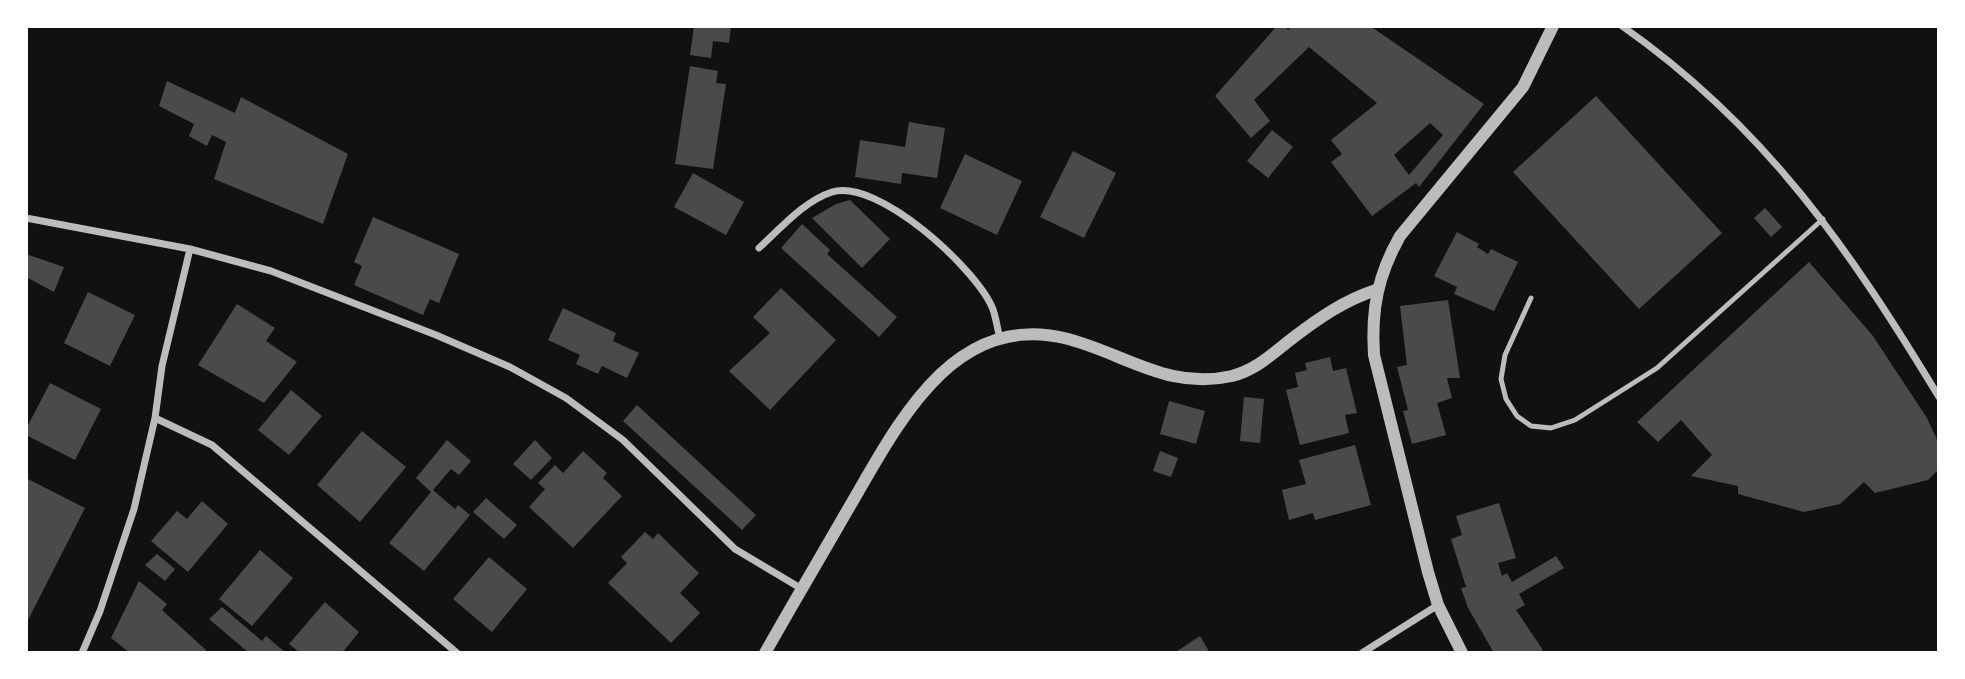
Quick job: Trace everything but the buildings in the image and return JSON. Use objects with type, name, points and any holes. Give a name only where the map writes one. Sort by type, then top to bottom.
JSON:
[{"type":"street","points":[[1462,653],[1438,606],[1374,355],[1372,319],[1376,290],[1385,262],[1400,236],[1523,87],[1553,26]]},
{"type":"street","points":[[1622,26],[1688,79],[1785,172],[1824,219],[1894,323],[1939,397]]},
{"type":"street","points":[[759,248],[793,217],[833,192],[854,191],[876,197],[897,208],[970,276],[991,306],[1000,338]]},
{"type":"street","points":[[26,218],[190,249],[271,271],[436,335],[510,367],[566,398],[623,440],[735,549],[802,589]]},
{"type":"street","points":[[82,653],[100,611],[134,509],[155,418],[162,366],[190,249]]},
{"type":"street","points":[[765,653],[899,422],[929,383],[965,354],[1000,338],[1033,333],[1066,339],[1157,374],[1195,379],[1230,376],[1257,368],[1328,313],[1356,296],[1376,290]]},
{"type":"street","points":[[155,418],[212,445],[457,653]]},
{"type":"street","points":[[1362,653],[1438,606]]},
{"type":"lane","points":[[1531,298],[1505,355],[1501,379],[1506,399],[1517,416],[1531,426],[1551,428],[1575,420],[1657,368],[1824,219]]}]
